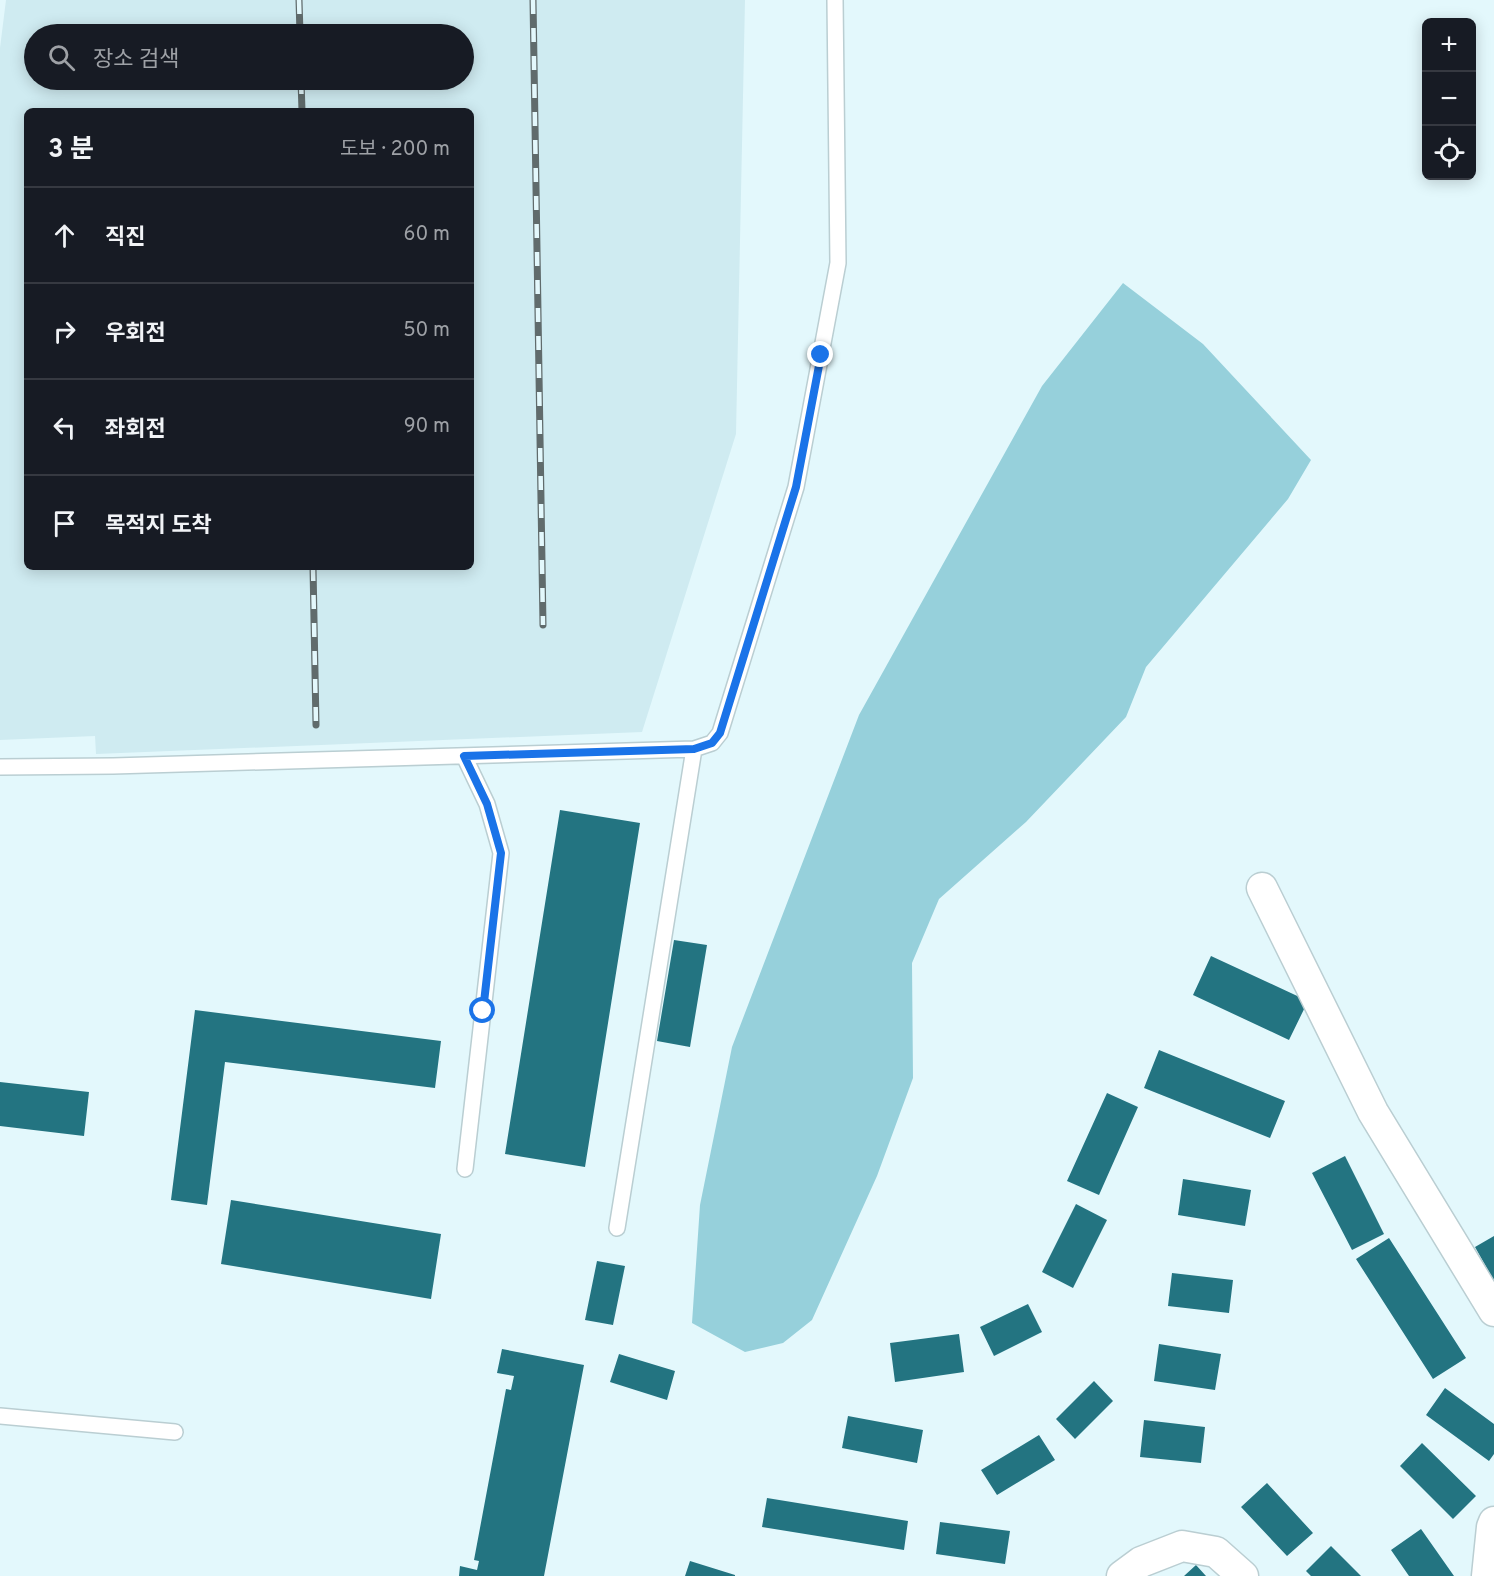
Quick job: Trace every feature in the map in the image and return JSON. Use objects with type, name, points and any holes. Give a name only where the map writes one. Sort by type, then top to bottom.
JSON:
[{"type":"street","points":[[1262,888],[1373,1112],[1494,1311]]},
{"type":"street","points":[[1487,1576],[1494,1522]]},
{"type":"street","points":[[1122,1576],[1141,1562],[1182,1546],[1216,1552],[1243,1576]]},
{"type":"lane","points":[[0,767],[112,766],[694,749],[712,743],[720,733],[796,487],[838,263],[835,0]]},
{"type":"lane","points":[[616,1228],[694,749]]},
{"type":"lane","points":[[464,756],[487,804],[501,853],[465,1169]]},
{"type":"lane","points":[[0,1416],[175,1432]]},
{"type":"shaded area","points":[[6,0],[745,0],[736,434],[642,732],[96,754],[95,736],[0,740],[0,48]]},
{"type":"shaded area","points":[[1123,283],[1203,344],[1311,460],[1288,499],[1146,667],[1126,717],[1026,822],[939,899],[912,963],[913,1078],[877,1176],[812,1320],[783,1343],[745,1352],[692,1323],[700,1205],[732,1047],[859,715],[1042,386]]},
{"type":"building","points":[[560,810],[640,823],[585,1167],[505,1154]]},
{"type":"building","points":[[674,940],[707,945],[690,1047],[657,1041]]},
{"type":"building","points":[[1211,956],[1308,1001],[1289,1040],[1193,995]]},
{"type":"building","points":[[195,1010],[441,1041],[435,1088],[225,1062],[207,1205],[171,1200]]},
{"type":"building","points":[[1159,1050],[1285,1101],[1270,1138],[1144,1088]]},
{"type":"building","points":[[0,1082],[89,1092],[84,1136],[0,1126]]},
{"type":"building","points":[[1107,1093],[1138,1107],[1099,1195],[1067,1181]]},
{"type":"building","points":[[1345,1156],[1384,1234],[1352,1250],[1312,1173]]},
{"type":"building","points":[[1183,1179],[1251,1190],[1245,1226],[1178,1215]]},
{"type":"building","points":[[231,1200],[441,1234],[431,1299],[221,1264]]},
{"type":"building","points":[[1076,1204],[1107,1220],[1073,1288],[1042,1272]]},
{"type":"building","points":[[1494,1236],[1494,1281],[1475,1247]]},
{"type":"building","points":[[1389,1238],[1466,1358],[1433,1379],[1356,1259]]},
{"type":"building","points":[[597,1261],[625,1266],[613,1325],[585,1320]]},
{"type":"building","points":[[1172,1273],[1233,1280],[1229,1313],[1168,1306]]},
{"type":"building","points":[[1028,1304],[1042,1332],[994,1356],[980,1327]]},
{"type":"building","points":[[959,1334],[964,1372],[895,1382],[890,1343]]},
{"type":"building","points":[[1159,1344],[1221,1354],[1215,1390],[1154,1381]]},
{"type":"building","points":[[502,1349],[584,1365],[544,1576],[459,1576],[460,1566],[477,1570],[479,1561],[474,1560],[506,1389],[511,1390],[514,1376],[497,1373]]},
{"type":"building","points":[[619,1354],[675,1371],[667,1400],[610,1382]]},
{"type":"building","points":[[1094,1381],[1113,1401],[1075,1439],[1056,1419]]},
{"type":"building","points":[[1445,1388],[1494,1424],[1494,1454],[1489,1461],[1426,1415]]},
{"type":"building","points":[[848,1416],[923,1430],[917,1463],[842,1448]]},
{"type":"building","points":[[1144,1420],[1205,1427],[1201,1463],[1140,1457]]},
{"type":"building","points":[[1039,1435],[1055,1460],[997,1495],[981,1470]]},
{"type":"building","points":[[1422,1443],[1476,1496],[1453,1519],[1400,1466]]},
{"type":"building","points":[[1267,1483],[1313,1533],[1287,1556],[1241,1507]]},
{"type":"building","points":[[767,1498],[908,1521],[904,1550],[762,1527]]},
{"type":"building","points":[[940,1522],[1010,1531],[1005,1564],[936,1554]]},
{"type":"building","points":[[1421,1529],[1454,1576],[1409,1576],[1391,1550]]},
{"type":"building","points":[[1331,1546],[1361,1576],[1311,1576],[1306,1571]]},
{"type":"building","points":[[690,1561],[735,1575],[735,1576],[685,1576]]},
{"type":"building","points":[[1196,1565],[1206,1576],[1184,1576]]},
{"type":"railway","points":[[299,0],[300,24]]},
{"type":"railway","points":[[533,0],[543,625]]},
{"type":"railway","points":[[301,90],[302,108]]},
{"type":"railway","points":[[313,570],[316,725]]},
{"type":"route","points":[[483,1011],[501,853],[487,804],[464,756],[694,749],[712,743],[720,733],[796,487],[821,355]]}]
